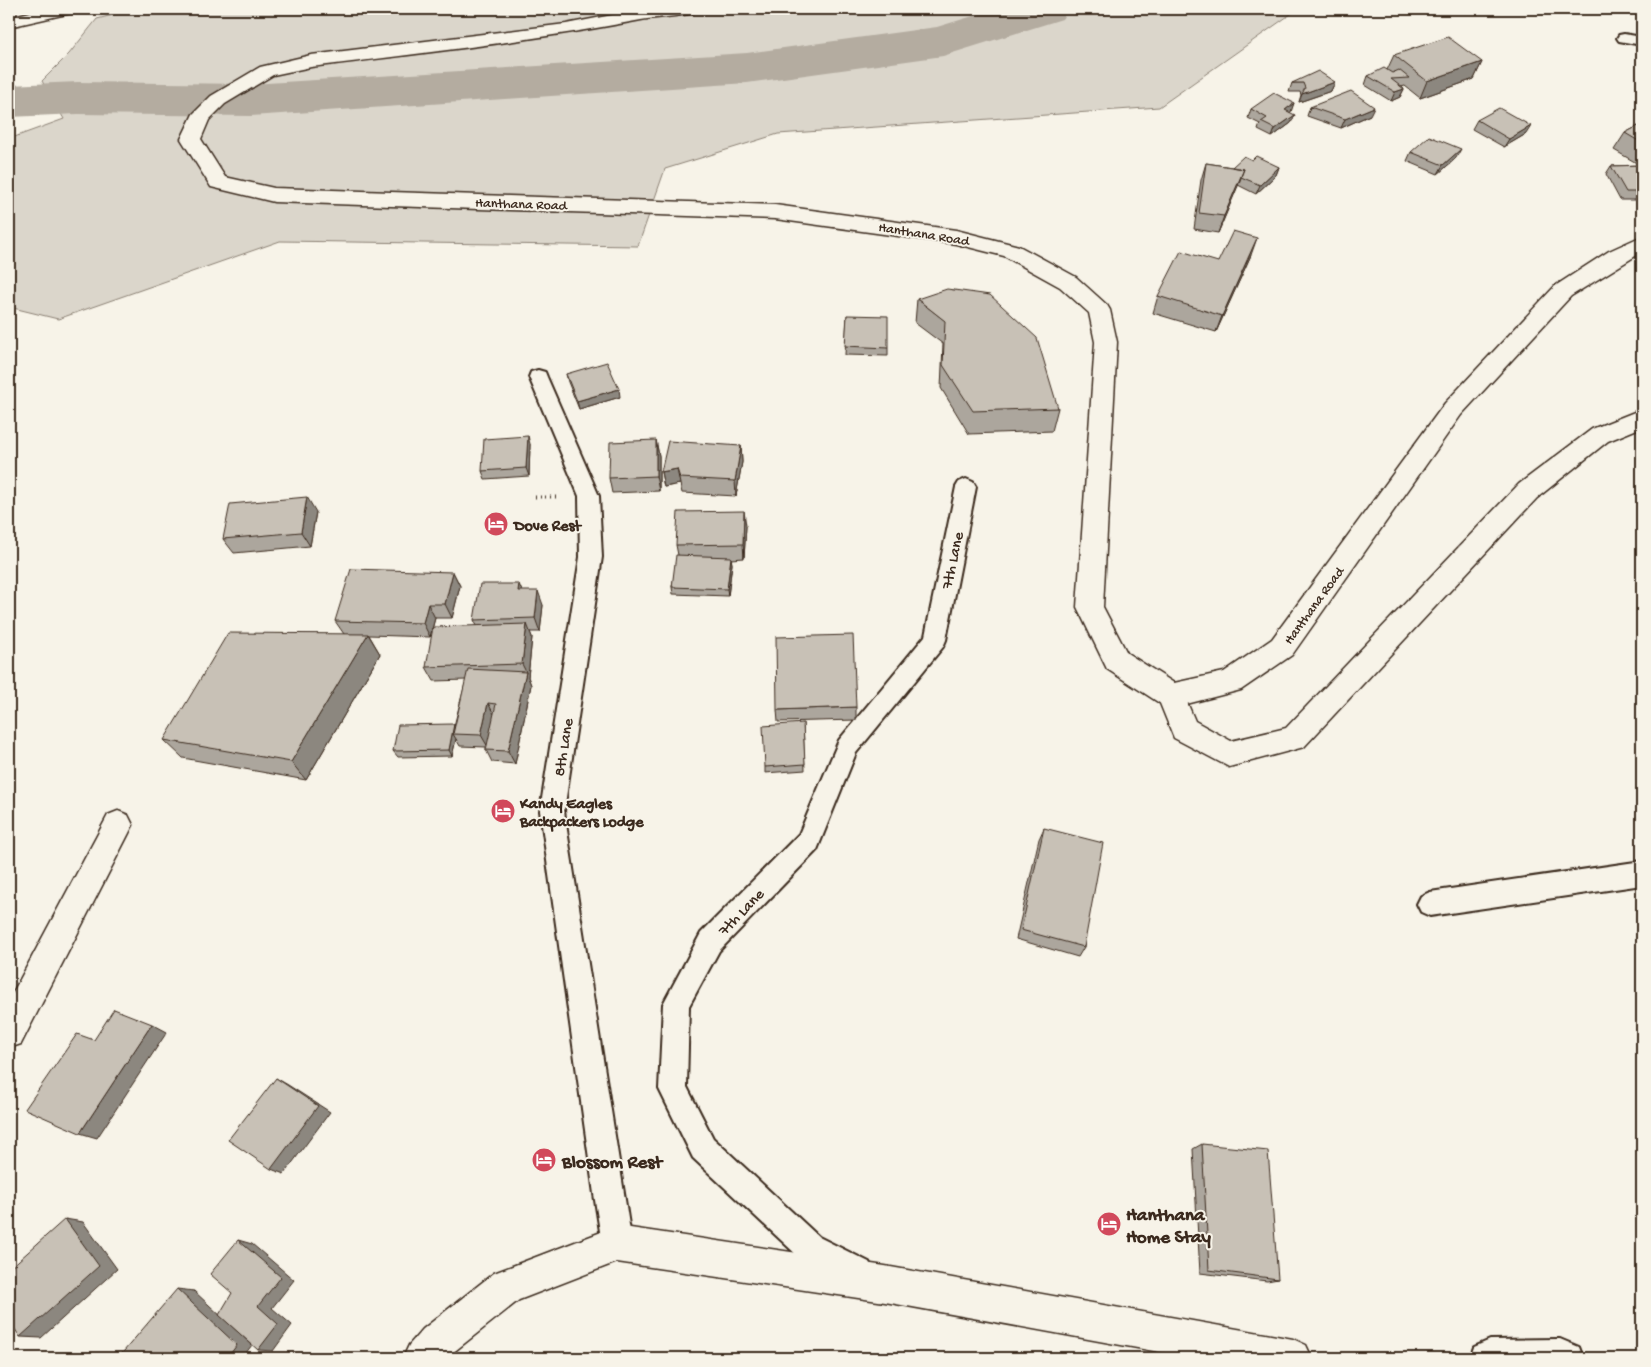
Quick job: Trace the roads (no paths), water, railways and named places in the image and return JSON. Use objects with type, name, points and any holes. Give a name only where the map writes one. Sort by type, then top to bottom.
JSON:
[{"type":"street","points":[[9,22],[65,9]]},
{"type":"street","name":"Hanthana Road","points":[[687,9],[654,12],[566,29],[311,61],[267,71],[218,100],[200,118],[191,139],[218,182],[274,194],[775,212],[956,237],[1011,251],[1068,282],[1099,310],[1106,342],[1090,607],[1118,662],[1172,696],[1231,682],[1282,648],[1452,409],[1563,291],[1617,256],[1642,243]]},
{"type":"street","points":[[1172,696],[1184,729],[1229,754],[1294,738],[1528,491],[1600,435],[1642,418]]},
{"type":"street","points":[[9,1032],[118,825]]},
{"type":"street","points":[[422,1358],[436,1342],[507,1286],[617,1244],[885,1284],[1293,1358]]},
{"type":"lane","points":[[1624,38],[1642,41]]},
{"type":"lane","name":"8th Lane","points":[[538,377],[589,496],[592,557],[552,811],[606,1184],[617,1244]]},
{"type":"lane","name":"7th Lane","points":[[885,1284],[809,1247],[703,1148],[673,1089],[676,1004],[710,942],[808,842],[847,748],[935,640],[966,488]]},
{"type":"lane","points":[[1430,904],[1642,873]]},
{"type":"lane","points":[[1485,1358],[1490,1355],[1550,1354],[1560,1354],[1568,1358]]},
{"type":"waterway","points":[[9,101],[78,98],[251,100],[747,68],[943,41],[1045,9]]},
{"type":"place","name":"Dove Rest","points":[[496,524]]},
{"type":"place","name":"Kandy Eagles Backpackers Lodge","points":[[503,811]]},
{"type":"place","name":"Blossom Rest","points":[[544,1160]]},
{"type":"place","name":"Hanthana Home Stay","points":[[1109,1224]]}]
